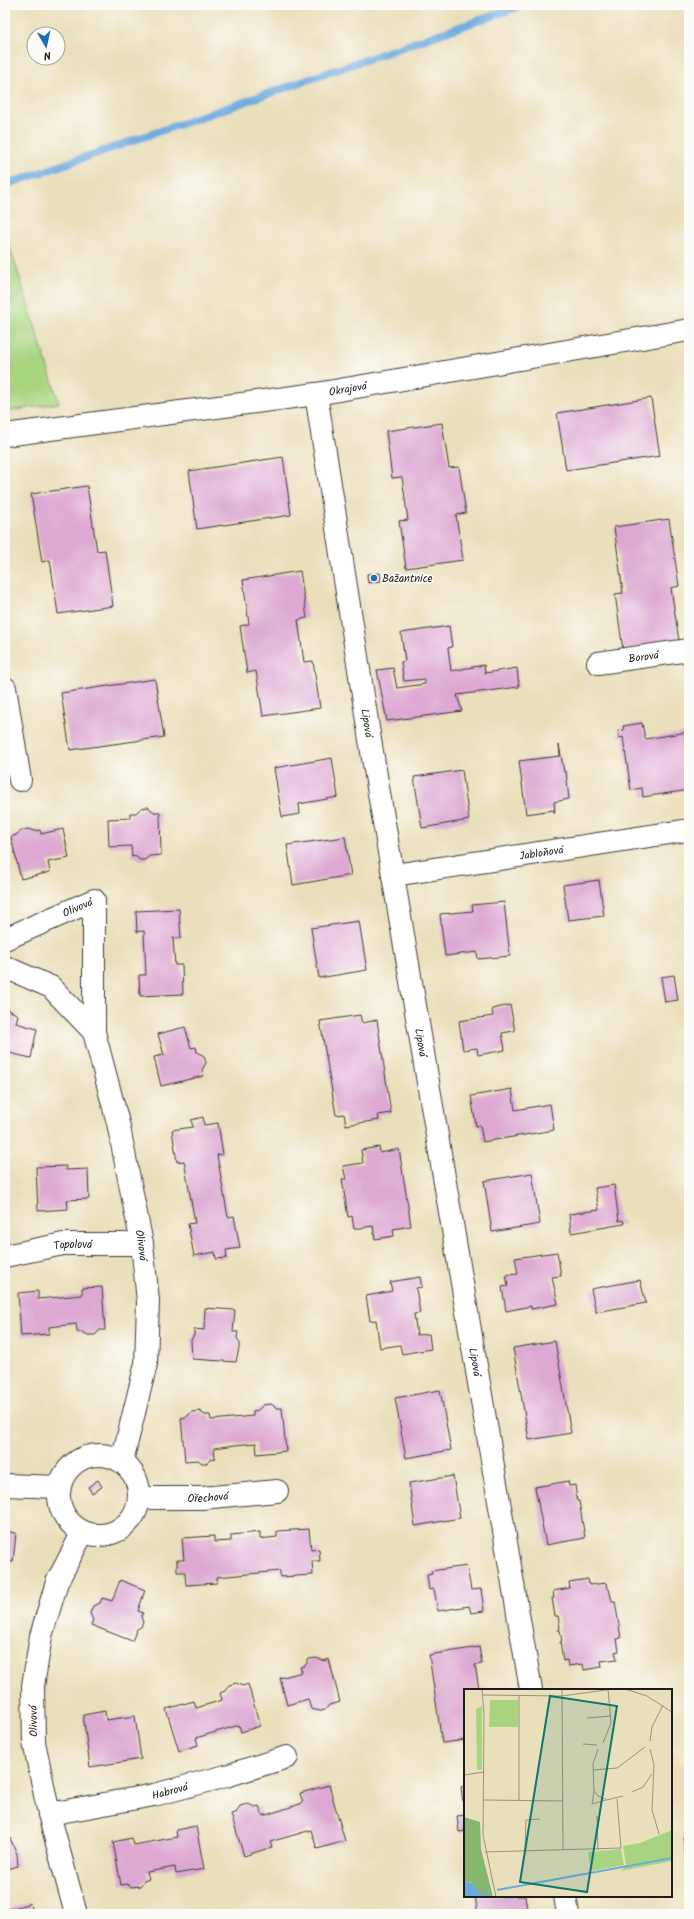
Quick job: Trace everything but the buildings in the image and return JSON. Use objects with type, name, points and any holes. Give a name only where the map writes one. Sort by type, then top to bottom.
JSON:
[{"type":"street","name":"Okrajová","points":[[5,435],[316,394],[689,330]]},
{"type":"street","name":"Lipová","points":[[316,394],[370,740],[394,875],[530,1689]]},
{"type":"street","name":"Borová","points":[[598,663],[689,650]]},
{"type":"street","points":[[5,688],[20,780]]},
{"type":"street","name":"Jabloňová","points":[[394,875],[689,830]]},
{"type":"street","name":"Olivová","points":[[5,939],[94,900],[94,1032],[118,1123],[142,1244],[148,1301],[146,1364],[122,1461]]},
{"type":"street","name":"Olivová","points":[[5,967],[50,987],[94,1032]]},
{"type":"street","name":"Topolová","points":[[5,1256],[63,1244],[142,1244]]},
{"type":"street","points":[[96,1454],[110,1456],[122,1461],[130,1468],[136,1477],[140,1498],[137,1510],[130,1521],[120,1529],[108,1534],[96,1535],[83,1532],[72,1524],[63,1514],[59,1500],[59,1487],[64,1474],[72,1464],[84,1457],[96,1454]]},
{"type":"street","points":[[5,1485],[59,1487]]},
{"type":"street","name":"Ořechová","points":[[140,1498],[202,1498],[277,1491]]},
{"type":"street","name":"Olivová","points":[[76,1914],[49,1814],[34,1742],[33,1686],[41,1636],[57,1582],[83,1532]]},
{"type":"street","name":"Habrová","points":[[49,1814],[154,1795],[226,1776],[287,1757]]},
{"type":"street","points":[[565,1897],[568,1914]]},
{"type":"green space","points":[[5,231],[59,403],[5,412]]},
{"type":"waterway","points":[[5,185],[523,5]]},
{"type":"place","name":"Bažantnice","points":[[374,578]]}]
